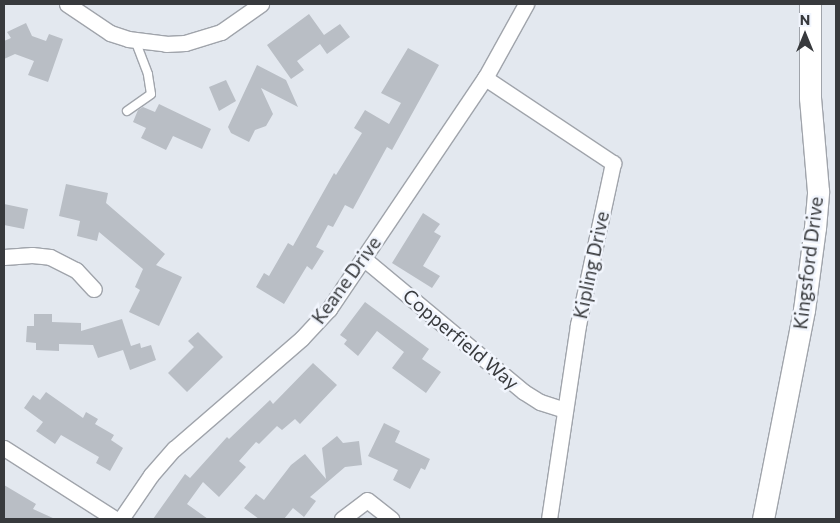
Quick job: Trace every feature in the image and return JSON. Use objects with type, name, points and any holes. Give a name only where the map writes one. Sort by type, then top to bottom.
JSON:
[{"type":"street","points":[[67,4],[94,24],[135,40],[166,44],[204,38],[238,23],[261,4]]},
{"type":"street","name":"Keane Drive","points":[[121,519],[151,475],[174,449],[320,319],[364,258],[485,78],[526,4]]},
{"type":"street","name":"Kingsford Drive","points":[[763,519],[804,310],[815,228],[818,191],[810,98],[810,4]]},
{"type":"street","name":"Kipling Drive","points":[[485,78],[613,163],[564,410],[548,519]]},
{"type":"street","points":[[4,257],[32,255],[50,257],[76,270],[94,289]]},
{"type":"street","name":"Copperfield Way","points":[[364,258],[524,392],[540,402],[564,410]]},
{"type":"street","points":[[4,448],[115,519]]},
{"type":"street","points":[[342,519],[367,500],[391,519]]},
{"type":"lane","points":[[127,111],[151,94],[148,74],[135,40]]},
{"type":"building","points":[[309,14],[324,35],[340,24],[350,37],[327,54],[320,44],[297,61],[304,70],[291,79],[267,45]]},
{"type":"building","points":[[26,23],[32,36],[46,41],[49,34],[63,39],[48,82],[28,75],[34,61],[15,54],[4,59],[4,41],[11,38],[7,32]]},
{"type":"building","points":[[408,48],[439,65],[392,150],[387,147],[353,209],[345,205],[333,227],[328,225],[316,247],[324,251],[312,270],[307,266],[284,304],[256,287],[264,273],[269,276],[288,243],[293,246],[334,173],[336,175],[362,133],[354,128],[365,110],[389,124],[401,103],[381,93]]},
{"type":"building","points":[[257,65],[286,80],[298,107],[261,88],[273,114],[266,126],[255,130],[249,142],[231,133],[228,127]]},
{"type":"building","points":[[226,80],[236,101],[219,111],[209,87]]},
{"type":"building","points":[[159,104],[211,129],[202,149],[173,136],[166,150],[141,138],[146,128],[133,122],[138,110],[143,107],[155,112]]},
{"type":"building","points":[[66,184],[108,193],[106,203],[165,254],[156,265],[182,277],[159,326],[129,312],[140,290],[135,287],[143,269],[99,232],[97,241],[77,236],[80,221],[59,216]]},
{"type":"building","points":[[4,204],[28,209],[24,229],[4,225]]},
{"type":"building","points":[[423,213],[440,224],[434,232],[441,236],[423,266],[440,276],[432,288],[392,263]]},
{"type":"building","points":[[365,302],[429,349],[422,359],[441,372],[426,393],[392,368],[404,352],[377,331],[358,356],[344,344],[347,340],[340,335]]},
{"type":"building","points":[[34,314],[52,314],[52,322],[81,323],[81,331],[122,319],[131,346],[140,343],[141,348],[151,345],[156,360],[130,370],[123,350],[98,358],[93,345],[59,344],[59,351],[36,350],[36,343],[26,342],[27,326],[34,326]]},
{"type":"building","points":[[198,332],[223,357],[187,392],[168,373],[194,347],[188,341]]},
{"type":"building","points":[[313,363],[337,385],[300,424],[295,419],[282,430],[277,426],[259,444],[256,442],[239,461],[246,467],[219,497],[203,482],[187,504],[208,519],[153,519],[185,474],[190,478],[227,437],[229,439],[270,400],[273,404]]},
{"type":"building","points":[[46,392],[83,418],[86,412],[98,419],[95,424],[114,435],[111,440],[123,448],[110,471],[96,463],[99,457],[61,435],[55,444],[36,431],[43,422],[24,408],[33,395],[40,400]]},
{"type":"building","points":[[384,423],[400,431],[395,442],[430,459],[425,470],[421,468],[410,489],[393,480],[398,470],[368,456]]},
{"type":"building","points":[[337,436],[343,443],[359,441],[362,465],[345,467],[310,497],[316,501],[304,517],[293,508],[284,519],[259,519],[244,508],[256,494],[264,500],[291,465],[305,454],[326,479],[322,448]]},
{"type":"building","points":[[4,485],[36,504],[33,509],[55,519],[4,519]]}]
